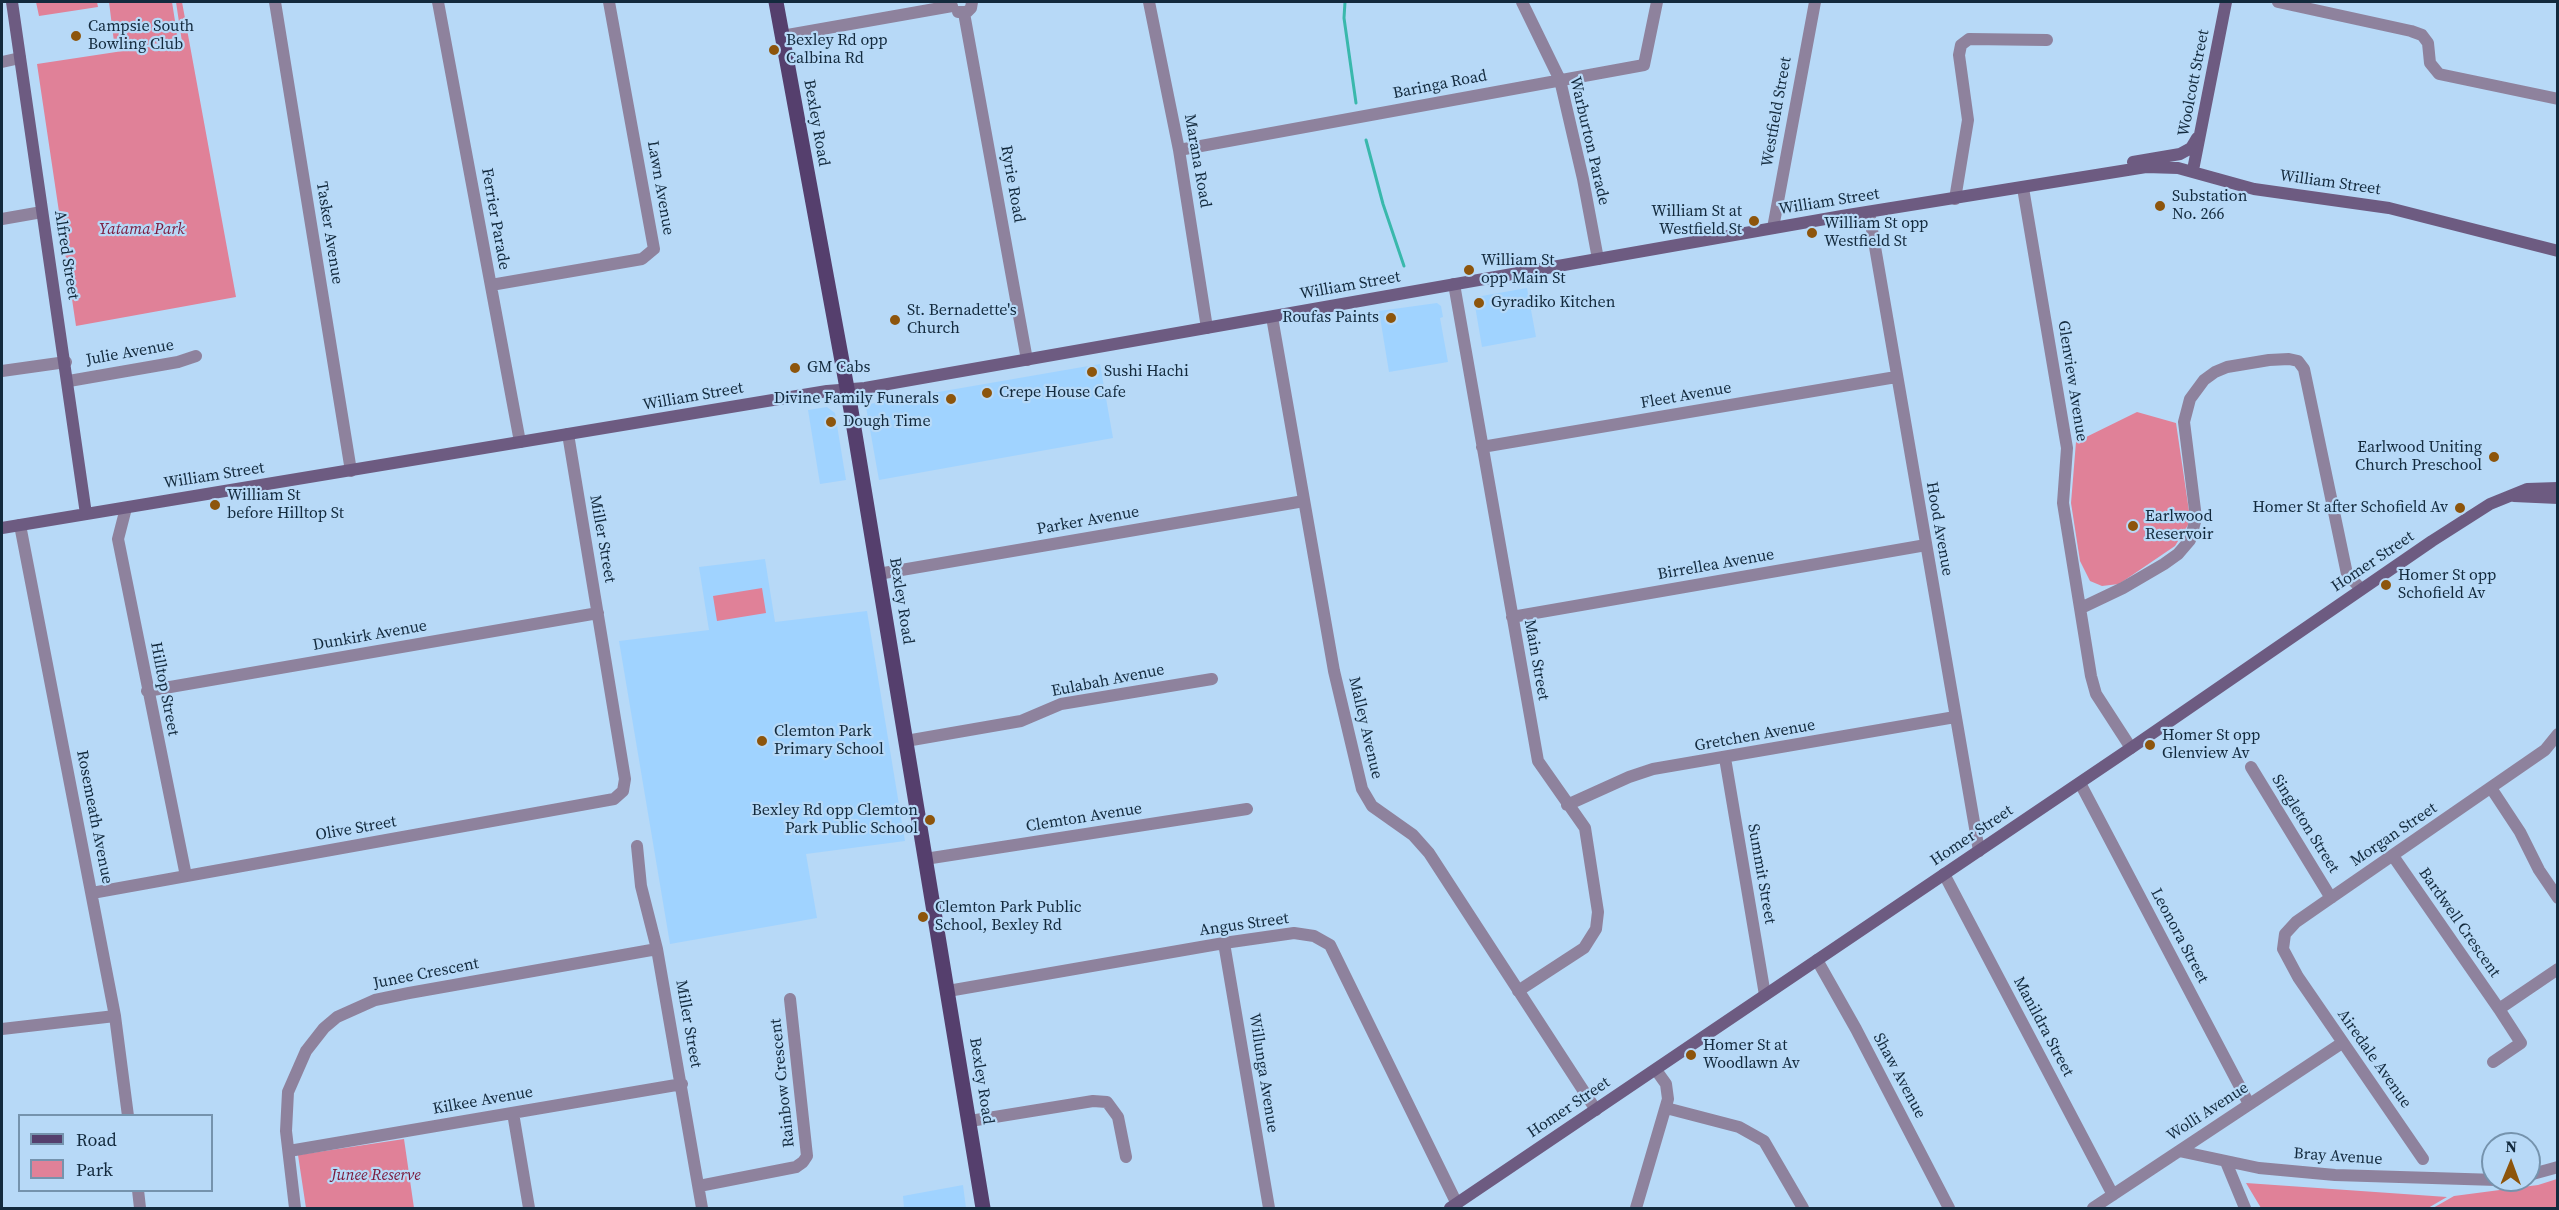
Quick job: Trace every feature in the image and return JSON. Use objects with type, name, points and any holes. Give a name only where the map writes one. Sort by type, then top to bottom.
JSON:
[{"type":"main road","name":"Alfred Street","points":[[12,2],[69,381],[86,514]]},
{"type":"main road","name":"Bexley Road","points":[[776,2],[847,389],[983,1209]]},
{"type":"main road","name":"Woolcott Street","points":[[2193,170],[2226,2]]},
{"type":"main road","points":[[2105,173],[2116,165],[2187,151],[2202,129]]},
{"type":"main road","name":"William Street","points":[[2,528],[1027,360],[1773,228],[2105,173],[2155,167],[2193,170],[2254,189],[2389,208],[2558,251]]},
{"type":"main road","name":"Homer Street","points":[[1453,1206],[2080,783],[2361,589],[2490,504],[2527,489],[2558,488]]},
{"type":"main road","name":"Homer Street","points":[[2514,496],[2558,498]]},
{"type":"street","name":"Tasker Avenue","points":[[275,2],[351,471]]},
{"type":"street","name":"Ferrier Parade","points":[[438,2],[520,442]]},
{"type":"street","name":"Lawn Avenue","points":[[491,285],[642,259],[654,249],[609,2]]},
{"type":"street","points":[[782,36],[952,4],[957,12],[964,13],[969,10],[972,2]]},
{"type":"street","name":"Marana Road","points":[[1149,2],[1179,150],[1207,328]]},
{"type":"street","name":"Warburton Parade","points":[[1522,2],[1560,80],[1583,179],[1598,259]]},
{"type":"street","name":"Baringa Road","points":[[1179,150],[1644,65],[1657,2]]},
{"type":"street","name":"Westfield Street","points":[[1773,228],[1815,2]]},
{"type":"street","points":[[2278,2],[2411,31],[2422,35],[2428,44],[2430,63],[2439,74],[2558,99]]},
{"type":"street","name":"Ryrie Road","points":[[964,13],[1027,360]]},
{"type":"street","points":[[1956,199],[1968,120],[1959,55],[1961,45],[1969,39],[2047,40]]},
{"type":"street","points":[[2,62],[20,58]]},
{"type":"street","name":"Glenview Avenue","points":[[2023,188],[2067,448],[2062,503],[2091,676],[2096,694],[2131,748]]},
{"type":"street","points":[[2,219],[42,212]]},
{"type":"street","name":"Hood Avenue","points":[[1869,212],[1979,851]]},
{"type":"street","name":"Main Street","points":[[1454,285],[1538,761],[1585,828],[1598,912],[1596,929],[1584,948],[1518,991]]},
{"type":"street","name":"Malley Avenue","points":[[1272,317],[1334,671],[1362,789],[1372,806],[1413,835],[1429,853],[1596,1110]]},
{"type":"street","name":"Julie Avenue","points":[[69,381],[178,362],[196,356]]},
{"type":"street","points":[[2080,608],[2123,588],[2154,570],[2178,554],[2190,540],[2196,518],[2184,422],[2190,399],[2204,380],[2215,372],[2270,360],[2289,359],[2298,362],[2304,369],[2346,574],[2361,589]]},
{"type":"street","points":[[2,371],[66,362]]},
{"type":"street","name":"Fleet Avenue","points":[[1482,447],[1896,377]]},
{"type":"street","name":"Miller Street","points":[[568,435],[625,779],[623,791]]},
{"type":"street","name":"Parker Avenue","points":[[878,574],[1304,501]]},
{"type":"street","name":"Hilltop Street","points":[[126,508],[118,539],[186,876]]},
{"type":"street","name":"Rosemeath Avenue","points":[[20,525],[115,1016],[128,1114]]},
{"type":"street","name":"Birrellea Avenue","points":[[1512,617],[1926,545]]},
{"type":"street","name":"Dunkirk Avenue","points":[[147,691],[598,613]]},
{"type":"street","name":"Eulabah Avenue","points":[[906,741],[1021,721],[1061,704],[1212,679]]},
{"type":"street","name":"Gretchen Avenue","points":[[1567,805],[1641,772],[1955,717]]},
{"type":"street","name":"Morgan Street","points":[[2298,977],[2283,949],[2285,934],[2296,922],[2545,750],[2558,734]]},
{"type":"street","name":"Summit Street","points":[[1725,758],[1765,996]]},
{"type":"street","name":"Singleton Street","points":[[2251,767],[2331,898]]},
{"type":"street","name":"Leonora Street","points":[[2080,783],[2249,1104]]},
{"type":"street","points":[[2491,788],[2520,832],[2539,870],[2558,897]]},
{"type":"street","name":"Olive Street","points":[[92,893],[614,799],[623,791]]},
{"type":"street","name":"Clemton Avenue","points":[[925,859],[1247,809]]},
{"type":"street","name":"Miller Street","points":[[637,846],[641,886],[657,949],[702,1209]]},
{"type":"street","name":"Bardwell Crescent","points":[[2393,856],[2521,1043],[2493,1062]]},
{"type":"street","name":"Manildra Street","points":[[1944,874],[2113,1195]]},
{"type":"street","name":"Angus Street","points":[[948,991],[1224,943],[1294,933],[1314,936],[1330,945],[1453,1206]]},
{"type":"street","name":"Willunga Avenue","points":[[1224,943],[1269,1209]]},
{"type":"street","name":"Junee Crescent","points":[[295,1209],[286,1131],[287,1103],[298,1066],[306,1051],[324,1028],[354,1008],[375,1000],[657,949]]},
{"type":"street","name":"Shaw Avenue","points":[[1817,960],[1856,1029],[1949,1209]]},
{"type":"street","points":[[2499,1009],[2558,969]]},
{"type":"street","name":"Airedale Avenue","points":[[2298,977],[2423,1159]]},
{"type":"street","name":"Rainbow Crescent","points":[[699,1186],[796,1167],[807,1156],[790,999]]},
{"type":"street","points":[[2,1029],[115,1016]]},
{"type":"street","name":"Wolli Avenue","points":[[2097,1207],[2342,1043]]},
{"type":"street","points":[[1636,1209],[1669,1092],[1656,1070]]},
{"type":"street","name":"Kilkee Avenue","points":[[289,1150],[682,1084]]},
{"type":"street","points":[[970,1121],[1093,1101],[1107,1102],[1118,1117],[1126,1158]]},
{"type":"street","points":[[1666,1108],[1738,1128],[1764,1141],[1803,1209]]},
{"type":"street","points":[[513,1113],[529,1209]]},
{"type":"street","name":"Bray Avenue","points":[[2179,1151],[2259,1168],[2335,1175],[2481,1180]]},
{"type":"street","points":[[2226,1162],[2245,1209]]},
{"type":"street","points":[[2541,1172],[2558,1167]]},
{"type":"street","points":[[138,1192],[140,1209]]},
{"type":"shaded area","points":[[1527,288],[1536,337],[1482,347],[1474,300],[1476,297]]},
{"type":"shaded area","points":[[1437,303],[1441,306],[1443,317],[1440,318],[1448,362],[1389,372],[1379,311]]},
{"type":"shaded area","points":[[1100,364],[1113,438],[879,480],[866,407],[869,404]]},
{"type":"shaded area","points":[[827,407],[835,413],[846,480],[820,484],[808,410]]},
{"type":"shaded area","name":"Clemton Park Primary School","points":[[765,559],[775,622],[867,611],[905,841],[806,854],[817,918],[670,944],[619,641],[709,630],[699,567]]},
{"type":"shaded area","points":[[963,1185],[966,1208],[904,1208],[903,1196]]},
{"type":"green space","points":[[36,2],[97,2],[98,7],[39,16]]},
{"type":"green space","points":[[109,2],[172,2],[178,40],[115,50]]},
{"type":"green space","name":"Yatama Park","points":[[176,2],[182,2],[236,297],[76,326],[37,64],[182,42]]},
{"type":"green space","points":[[2137,412],[2176,423],[2189,511],[2188,525],[2175,546],[2119,584],[2102,586],[2090,581],[2080,561],[2071,503],[2076,442]]},
{"type":"green space","points":[[762,588],[766,613],[717,621],[713,596]]},
{"type":"green space","name":"Junee Reserve","points":[[404,1139],[414,1208],[306,1208],[298,1155]]},
{"type":"green space","points":[[2557,1179],[2557,1208],[2433,1208],[2454,1196],[2485,1192],[2541,1192],[2541,1184]]},
{"type":"green space","points":[[2246,1183],[2447,1197],[2428,1208],[2261,1208]]},
{"type":"waterway","points":[[1345,2],[1344,18],[1356,103]]},
{"type":"waterway","points":[[1366,140],[1383,204],[1404,266]]},
{"type":"place","name":"Campsie South Bowling Club","points":[[76,36]]},
{"type":"place","name":"Bexley Rd opp Calbina Rd","points":[[774,50]]},
{"type":"place","name":"Substation No. 266","points":[[2160,206]]},
{"type":"place","name":"William St at Westfield St","points":[[1754,221]]},
{"type":"place","name":"William St opp Westfield St","points":[[1812,233]]},
{"type":"place","name":"William St opp Main St","points":[[1469,270]]},
{"type":"place","name":"Gyradiko Kitchen","points":[[1479,303]]},
{"type":"place","name":"Roufas Paints","points":[[1391,318]]},
{"type":"place","name":"St. Bernadette's Church","points":[[895,320]]},
{"type":"place","name":"GM Cabs","points":[[795,368]]},
{"type":"place","name":"Sushi Hachi","points":[[1092,372]]},
{"type":"place","name":"Crepe House Cafe","points":[[987,393]]},
{"type":"place","name":"Divine Family Funerals","points":[[951,399]]},
{"type":"place","name":"Dough Time","points":[[831,422]]},
{"type":"place","name":"Earlwood Uniting Church Preschool","points":[[2494,457]]},
{"type":"place","name":"William St before Hilltop St","points":[[215,505]]},
{"type":"place","name":"Homer St after Schofield Av","points":[[2460,508]]},
{"type":"place","name":"Earlwood Reservoir","points":[[2133,526]]},
{"type":"place","name":"Homer St opp Schofield Av","points":[[2386,585]]},
{"type":"place","name":"Clemton Park Primary School","points":[[762,741]]},
{"type":"place","name":"Homer St opp Glenview Av","points":[[2150,745]]},
{"type":"place","name":"Bexley Rd opp Clemton Park Public School","points":[[930,820]]},
{"type":"place","name":"Clemton Park Public School, Bexley Rd","points":[[923,917]]},
{"type":"place","name":"Homer St at Woodlawn Av","points":[[1691,1055]]}]
